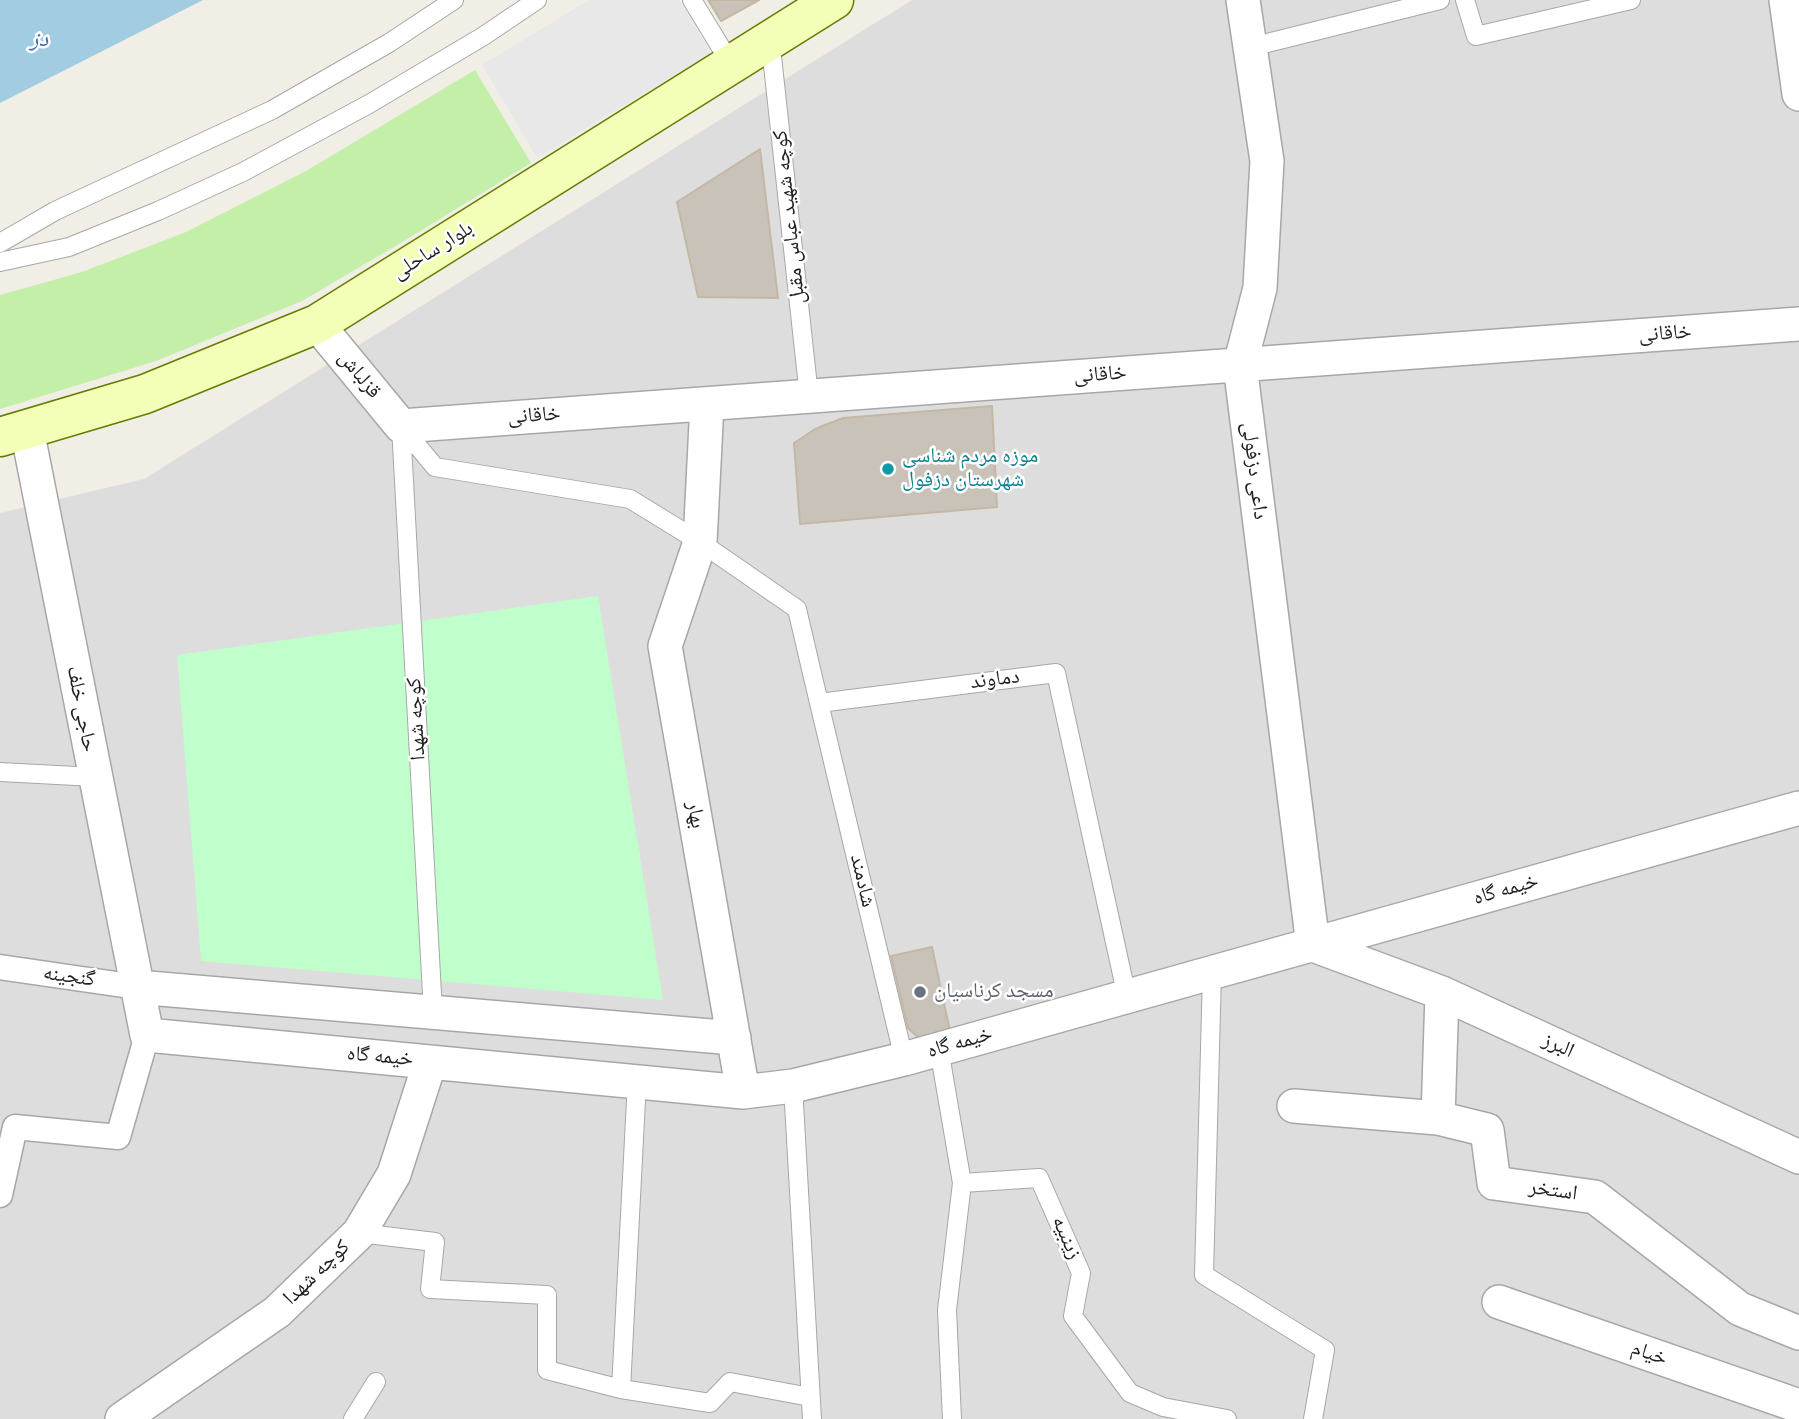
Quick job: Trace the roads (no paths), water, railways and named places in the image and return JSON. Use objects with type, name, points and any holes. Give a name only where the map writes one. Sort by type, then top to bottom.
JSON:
[{"type":"main road","name":"بلوار ساحلی","points":[[13,433],[145,394],[317,324],[834,0]]},
{"type":"street","name":"داعی دزفولی","points":[[1243,0],[1267,161],[1260,288],[1240,365],[1313,945]]},
{"type":"street","points":[[1786,0],[1799,94]]},
{"type":"street","name":"قزلباش","points":[[317,324],[401,426]]},
{"type":"street","name":"خاقانی","points":[[401,426],[1799,324]]},
{"type":"street","name":"بهار","points":[[707,404],[700,542],[665,646],[743,1092]]},
{"type":"street","name":"حاجی خلف","points":[[13,433],[95,777],[137,987]]},
{"type":"street","name":"خیمه گاه","points":[[148,1035],[743,1092],[793,1086],[904,1059],[1799,808]]},
{"type":"street","name":"البرز","points":[[1313,945],[1442,993],[1799,1157]]},
{"type":"street","name":"گنجینه","points":[[0,967],[137,987]]},
{"type":"street","points":[[0,1195],[15,1127],[118,1137],[148,1035],[137,987],[734,1038]]},
{"type":"street","points":[[1294,1106],[1437,1118],[1442,993]]},
{"type":"street","name":"کوچه شهدا","points":[[122,1419],[277,1312],[359,1233],[394,1174],[430,1062]]},
{"type":"street","name":"استخر","points":[[1437,1118],[1488,1130],[1494,1183],[1595,1197],[1740,1310],[1799,1333]]},
{"type":"street","name":"خیام","points":[[1499,1302],[1799,1405]]},
{"type":"lane","points":[[0,243],[55,211],[272,110],[389,43],[454,0]]},
{"type":"lane","points":[[0,262],[69,247],[158,211],[243,172],[369,104],[482,37],[537,0]]},
{"type":"lane","points":[[692,0],[731,64]]},
{"type":"lane","points":[[1251,47],[1440,0]]},
{"type":"lane","points":[[1465,0],[1476,36],[1631,0]]},
{"type":"lane","name":"کوچه شهید عباس مقبل","points":[[770,38],[809,396]]},
{"type":"lane","points":[[401,426],[435,467],[630,499],[700,542],[797,608],[819,703]]},
{"type":"lane","name":"کوچه شهدا","points":[[401,426],[433,1012]]},
{"type":"lane","name":"دماوند","points":[[819,703],[1056,673],[1127,997]]},
{"type":"lane","name":"شادمند","points":[[819,703],[904,1059]]},
{"type":"lane","points":[[0,772],[95,777]]},
{"type":"lane","points":[[1212,973],[1204,1275],[1325,1350],[1312,1419]]},
{"type":"lane","points":[[939,1049],[962,1183],[947,1310],[952,1419]]},
{"type":"lane","points":[[621,1389],[637,1082]]},
{"type":"lane","points":[[793,1086],[812,1419]]},
{"type":"lane","name":"زینبیه","points":[[962,1183],[1039,1178],[1081,1273],[1073,1316],[1130,1393],[1163,1413],[1227,1419]]},
{"type":"lane","points":[[359,1233],[435,1242],[429,1289],[547,1295],[547,1370],[621,1389],[710,1403],[730,1382],[810,1397]]},
{"type":"lane","points":[[353,1419],[376,1382]]},
{"type":"water","name":"دز","points":[[0,0],[203,0],[0,103]]},
{"type":"place","name":"موزه مردم شناسی شهرستان دزفول","points":[[888,469]]},
{"type":"place","name":"مسجد کرناسیان","points":[[920,992]]}]
